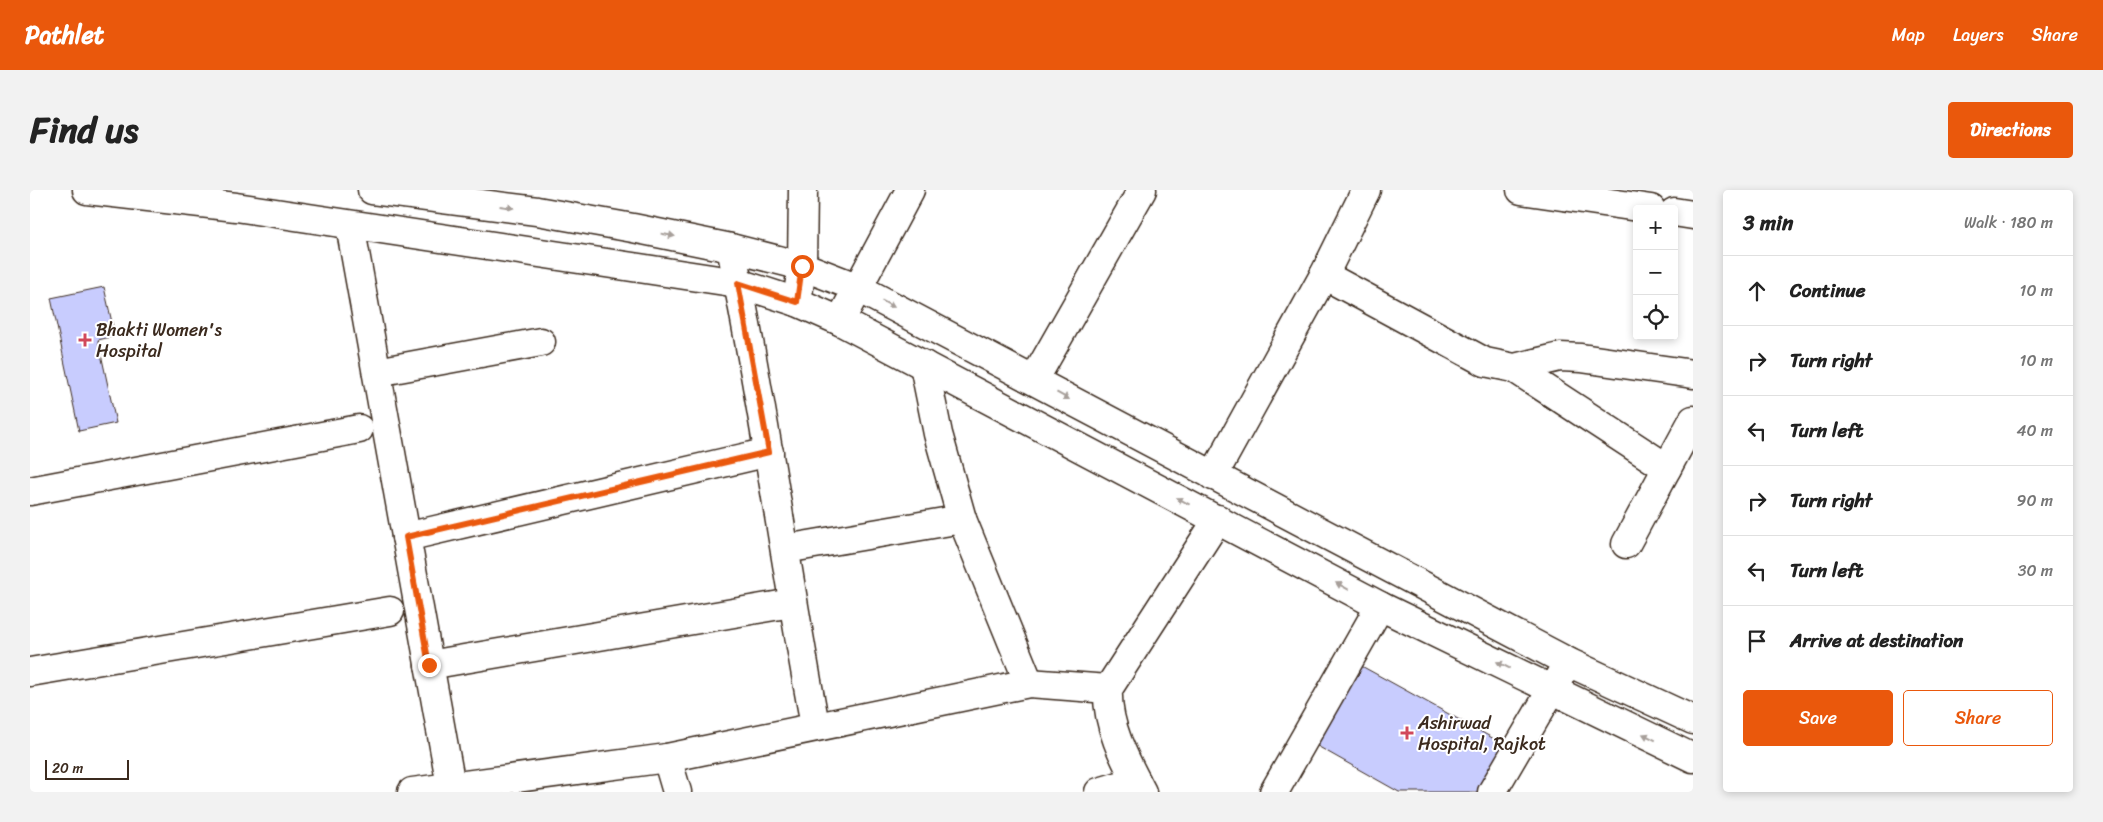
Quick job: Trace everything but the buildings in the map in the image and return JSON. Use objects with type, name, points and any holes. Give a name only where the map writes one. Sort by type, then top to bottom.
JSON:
[{"type":"street","points":[[87,190],[236,207],[738,283],[797,302],[840,321],[1380,606],[1693,758]]},
{"type":"street","points":[[373,190],[537,211],[731,248],[802,266],[856,287],[1568,662],[1693,720]]},
{"type":"street","points":[[797,302],[802,266],[803,190]]},
{"type":"street","points":[[840,321],[856,287],[910,190]]},
{"type":"street","points":[[1034,380],[1142,190]]},
{"type":"street","points":[[1212,476],[1324,275],[1366,190]]},
{"type":"street","points":[[1521,190],[1633,206]]},
{"type":"street","points":[[1678,213],[1693,215]]},
{"type":"street","points":[[350,225],[451,786]]},
{"type":"street","points":[[731,248],[769,452],[792,603],[815,725]]},
{"type":"street","points":[[1324,275],[1485,362],[1514,368],[1667,468]]},
{"type":"street","points":[[377,372],[540,342]]},
{"type":"street","points":[[1514,368],[1560,357],[1693,374]]},
{"type":"street","points":[[924,365],[938,434],[962,519],[1029,683]]},
{"type":"street","points":[[1626,544],[1693,420]]},
{"type":"street","points":[[30,491],[359,428]]},
{"type":"street","points":[[406,537],[769,452]]},
{"type":"street","points":[[785,550],[962,519]]},
{"type":"street","points":[[1099,792],[1139,786],[1112,725],[1107,706],[1108,689],[1218,519]]},
{"type":"street","points":[[429,665],[792,603]]},
{"type":"street","points":[[1274,792],[1380,606]]},
{"type":"street","points":[[30,672],[390,611]]},
{"type":"street","points":[[1492,792],[1568,662]]},
{"type":"street","points":[[412,792],[667,758],[815,725],[1029,683],[1108,689]]},
{"type":"street","points":[[667,758],[677,792]]},
{"type":"place","name":"Bhakti Women's Hospital","points":[[85,340]]},
{"type":"place","name":"Ashirwad Hospital, Rajkot","points":[[1407,733]]},
{"type":"route","points":[[429,665],[406,537],[769,452],[738,283],[797,302],[802,266]]}]
